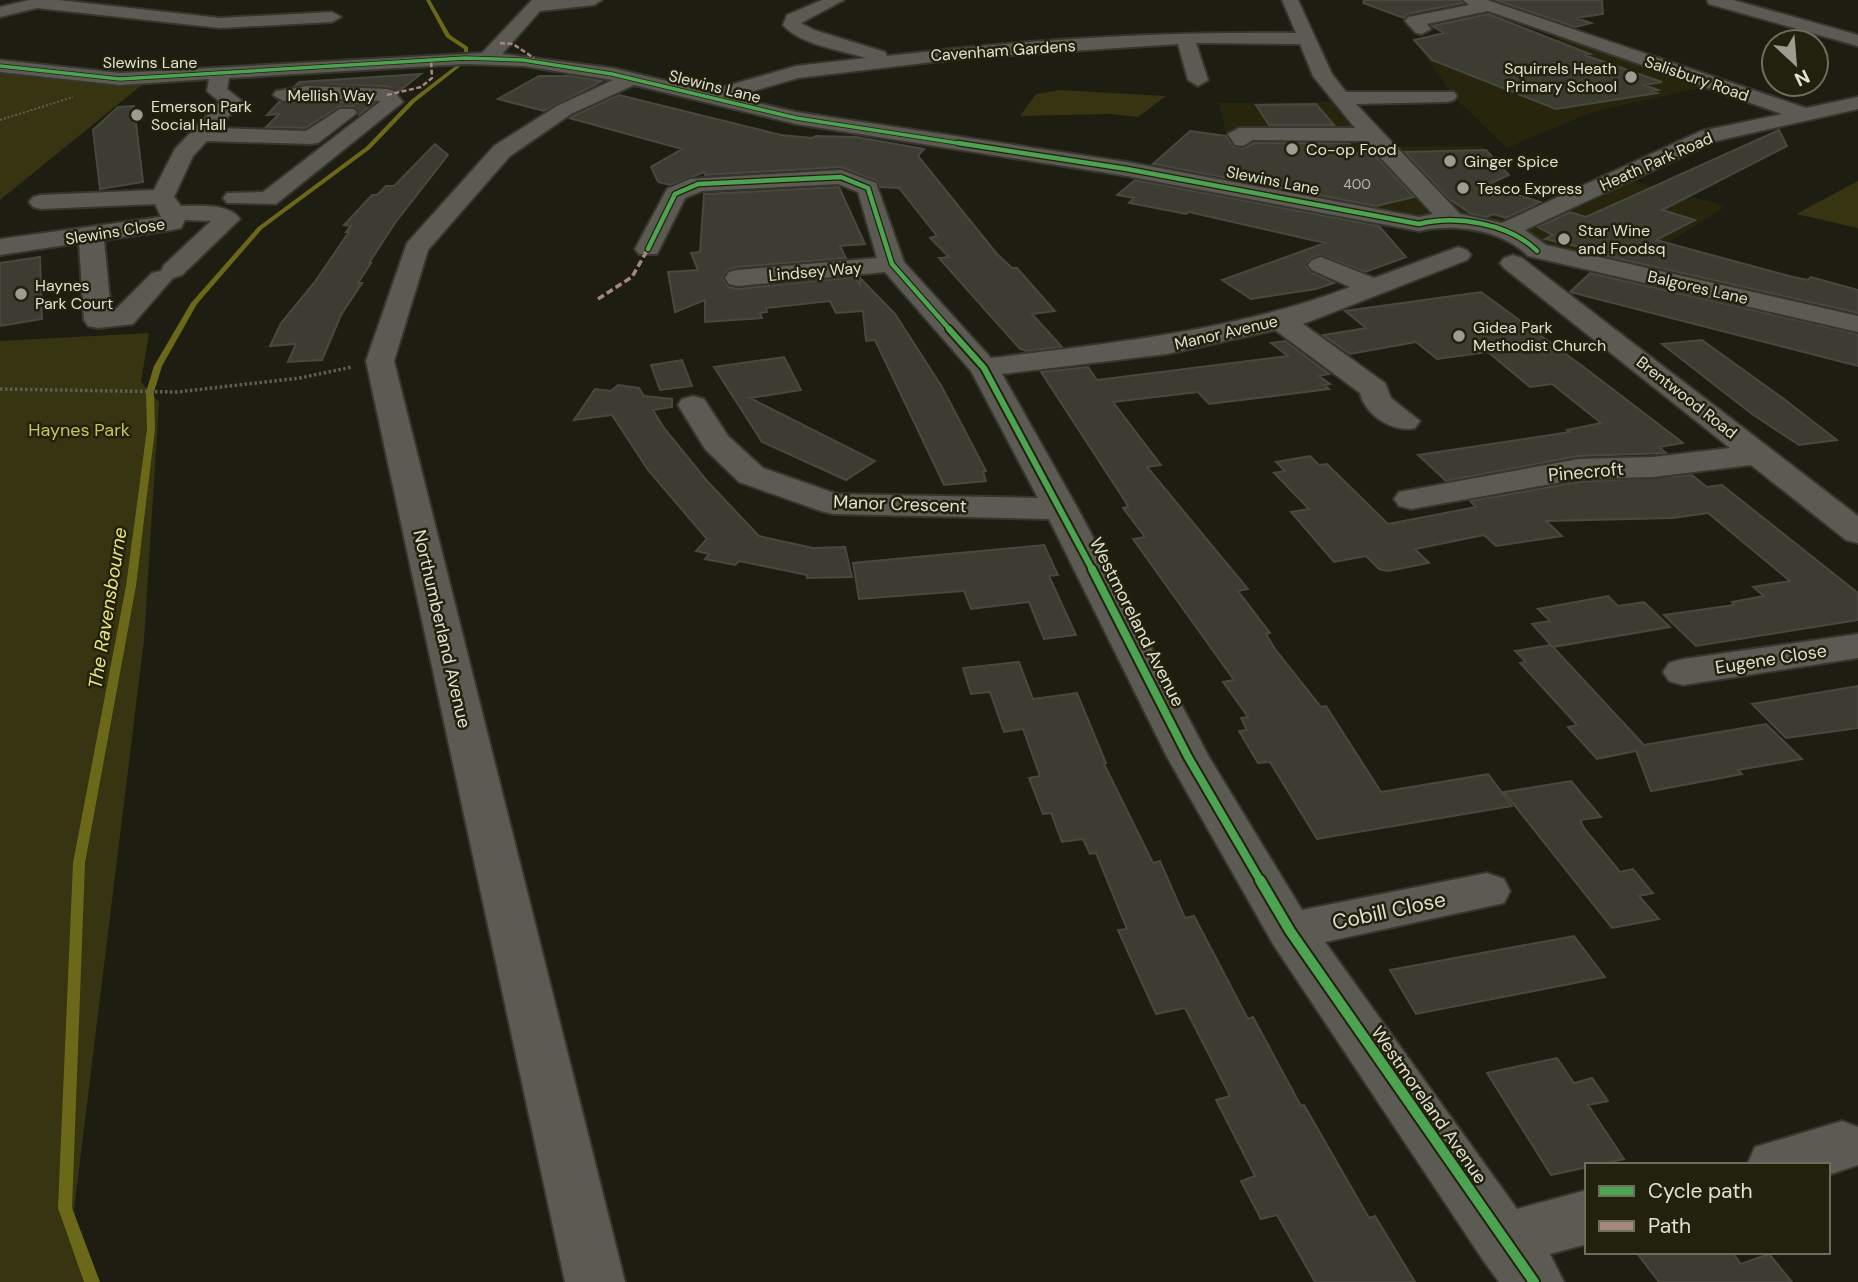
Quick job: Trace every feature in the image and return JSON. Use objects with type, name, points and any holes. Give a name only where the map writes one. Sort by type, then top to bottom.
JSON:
[{"type":"street","points":[[0,12],[45,2],[220,23],[335,23],[321,0]]},
{"type":"street","points":[[488,58],[537,4],[594,0]]},
{"type":"street","points":[[835,0],[793,19],[792,24],[807,34],[889,60]]},
{"type":"street","points":[[1290,0],[1323,76],[1371,135],[1452,220],[1525,240],[1496,259],[1420,237],[1415,230],[1419,224]]},
{"type":"street","points":[[1715,0],[1853,37]]},
{"type":"street","points":[[1422,29],[1414,21],[1480,3]]},
{"type":"street","name":"Salisbury Road","points":[[1480,3],[1803,114]]},
{"type":"street","points":[[1185,37],[1195,62],[1198,80]]},
{"type":"street","name":"Cavenham Gardens","points":[[705,99],[796,72],[889,60],[1185,37],[1305,39]]},
{"type":"street","name":"Slewins Lane","points":[[0,66],[121,79],[220,75],[357,58],[488,58],[559,64],[796,118],[961,141],[1224,185],[1419,224],[1452,220]]},
{"type":"street","points":[[796,72],[878,82]]},
{"type":"street","points":[[220,75],[217,91],[232,101]]},
{"type":"street","points":[[380,362],[416,248],[502,152],[564,110],[631,79]]},
{"type":"street","name":"Mellish Way","points":[[232,101],[307,92],[387,96],[393,102],[268,199],[235,198]]},
{"type":"street","points":[[1340,98],[1447,96]]},
{"type":"street","name":"Slewins Close","points":[[0,246],[47,242],[91,233],[172,223],[168,205],[183,154],[232,101]]},
{"type":"street","name":"Heath Park Road","points":[[1502,232],[1709,136],[1858,103]]},
{"type":"street","points":[[201,134],[310,138],[354,108]]},
{"type":"street","points":[[1243,140],[1239,134],[1371,135]]},
{"type":"street","points":[[1338,136],[1353,155],[1389,154]]},
{"type":"street","name":"Westmoreland Avenue","points":[[648,249],[676,194],[698,184],[841,177],[868,188],[892,264],[984,368],[1061,509],[1188,757],[1290,931],[1519,1261]]},
{"type":"street","points":[[0,246],[59,181]]},
{"type":"street","points":[[41,202],[168,205],[228,219],[123,318],[98,320],[91,233]]},
{"type":"street","name":"Manor Avenue","points":[[984,368],[1167,345],[1280,320],[1374,288],[1496,259]]},
{"type":"street","name":"Balgores Lane","points":[[1496,259],[1858,324]]},
{"type":"street","name":"Brentwood Road","points":[[1496,259],[1761,454],[1858,533]]},
{"type":"street","name":"Lindsey Way","points":[[738,278],[892,264]]},
{"type":"street","points":[[1321,265],[1374,288]]},
{"type":"street","points":[[1280,320],[1374,389],[1377,402],[1404,421]]},
{"type":"street","name":"Northumberland Avenue","points":[[380,362],[595,1282]]},
{"type":"street","name":"Manor Crescent","points":[[693,405],[716,442],[751,475],[833,504],[1061,509]]},
{"type":"street","name":"Pinecroft","points":[[1411,499],[1579,469],[1653,467],[1761,454]]},
{"type":"street","name":"Eugene Close","points":[[1683,672],[1858,646]]},
{"type":"street","name":"Cobill Close","points":[[1290,931],[1487,891]]},
{"type":"street","points":[[1782,1163],[1842,1146]]},
{"type":"street","points":[[1519,1261],[1585,1218]]},
{"type":"path","points":[[0,120],[121,79]]},
{"type":"path","points":[[0,389],[177,392],[300,378],[380,362]]},
{"type":"shaded area","points":[[1562,38],[1704,87],[1592,112],[1507,148],[1455,98],[1419,47],[1501,50]]},
{"type":"shaded area","points":[[1331,102],[1367,147],[1482,146],[1496,158],[1488,167],[1505,176],[1495,185],[1568,213],[1634,181],[1726,206],[1635,264],[1452,220],[1419,224],[1309,201],[1332,177],[1232,160],[1219,103]]},
{"type":"green space","points":[[0,71],[93,83],[143,84],[0,200]]},
{"type":"green space","points":[[1060,90],[1166,96],[1138,117],[1110,114],[1020,116],[1036,94]]},
{"type":"green space","points":[[1858,181],[1858,228],[1796,214]]},
{"type":"green space","name":"Haynes Park","points":[[149,333],[141,382],[159,402],[144,640],[74,1210],[90,1282],[0,1282],[0,341]]},
{"type":"building","points":[[1364,0],[1460,0],[1463,3],[1407,14],[1404,18],[1363,3]]},
{"type":"building","points":[[1495,0],[1602,0],[1603,14],[1576,18],[1591,23],[1575,27]]},
{"type":"building","points":[[1488,14],[1590,54],[1584,55],[1662,82],[1644,85],[1658,90],[1652,91],[1657,93],[1556,109],[1432,60],[1414,40],[1444,33],[1432,26]]},
{"type":"building","points":[[421,74],[398,92],[387,86],[296,85],[299,82]]},
{"type":"building","points":[[539,76],[572,76],[602,81],[544,111],[498,99]]},
{"type":"building","points":[[619,95],[781,135],[812,138],[856,137],[924,149],[918,156],[997,254],[1012,268],[1017,268],[1055,311],[1032,314],[1062,347],[1026,351],[1020,349],[939,258],[949,257],[930,238],[937,236],[899,188],[880,187],[877,181],[841,167],[705,175],[705,172],[670,185],[658,182],[651,167],[682,149],[569,118]]},
{"type":"building","points":[[279,102],[374,103],[359,115],[354,106],[339,107],[305,128],[266,127],[279,114],[267,115]]},
{"type":"building","points":[[1316,104],[1334,125],[1269,125],[1256,105]]},
{"type":"building","points":[[134,106],[143,182],[100,189],[93,130],[118,107]]},
{"type":"building","points":[[1779,130],[1787,146],[1662,210],[1695,220],[1656,240],[1793,277],[1808,280],[1811,277],[1858,290],[1858,313],[1607,256],[1610,254],[1545,239],[1553,235],[1538,227],[1570,212],[1586,217]]},
{"type":"building","points":[[1190,131],[1226,136],[1233,146],[1243,149],[1254,143],[1349,143],[1356,153],[1372,152],[1414,197],[1376,206],[1153,164]]},
{"type":"building","points":[[435,144],[448,155],[395,223],[369,263],[358,283],[362,283],[341,315],[322,360],[288,362],[296,344],[270,346],[281,323],[314,283],[349,232],[346,232],[351,226],[344,225],[372,195],[377,195],[386,186],[394,186]]},
{"type":"building","points":[[1486,150],[1509,175],[1487,185],[1540,202],[1506,218],[1494,214],[1486,217],[1472,214],[1449,199],[1405,152]]},
{"type":"building","points":[[1135,180],[1379,226],[1406,257],[1365,272],[1320,255],[1310,258],[1306,267],[1334,283],[1316,289],[1251,299],[1222,280],[1325,243],[1189,212],[1186,214],[1129,203],[1134,198],[1117,195]]},
{"type":"building","points":[[839,187],[865,244],[840,246],[846,258],[737,267],[727,271],[723,279],[728,287],[738,289],[855,277],[860,285],[860,278],[895,314],[942,387],[986,471],[983,472],[986,481],[944,485],[875,340],[866,341],[863,311],[836,313],[830,301],[766,308],[767,312],[760,313],[762,318],[705,322],[705,300],[675,312],[668,272],[698,270],[691,253],[700,252],[704,194]]},
{"type":"building","name":"Haynes Park Court","points":[[40,257],[42,319],[0,326],[0,263]]},
{"type":"building","points":[[1590,273],[1858,334],[1858,366],[1570,292]]},
{"type":"building","points":[[1481,292],[1683,443],[1659,447],[1666,453],[1579,456],[1446,481],[1418,455],[1570,432],[1567,430],[1601,423],[1552,384],[1530,387],[1488,352],[1437,359],[1416,342],[1350,354],[1323,335],[1366,328],[1345,311]]},
{"type":"building","points":[[1702,340],[1837,440],[1799,445],[1752,414],[1662,344]]},
{"type":"building","points":[[1285,341],[1329,374],[1319,376],[1330,384],[1324,385],[1329,389],[1209,404],[1198,392],[1113,402],[1161,465],[1147,467],[1248,589],[1238,591],[1270,633],[1266,634],[1275,649],[1321,707],[1326,706],[1381,792],[1488,774],[1512,806],[1317,839],[1270,762],[1258,763],[1239,731],[1247,730],[1241,718],[1248,717],[1223,682],[1234,680],[1133,539],[1145,537],[1123,508],[1128,507],[1125,501],[1041,372],[1088,367],[1097,380],[1288,356],[1271,343]]},
{"type":"building","points":[[784,357],[801,390],[750,398],[875,461],[846,480],[762,442],[714,367]]},
{"type":"building","points":[[682,360],[692,386],[660,390],[651,365]]},
{"type":"building","points":[[618,385],[639,388],[644,396],[672,399],[672,407],[653,410],[664,428],[707,481],[759,536],[813,548],[845,547],[852,577],[807,578],[807,575],[739,561],[735,565],[705,559],[709,554],[696,551],[707,539],[648,470],[612,415],[574,420],[595,389],[611,391]]},
{"type":"building","points":[[1310,456],[1319,465],[1327,464],[1388,524],[1476,507],[1470,501],[1579,482],[1692,475],[1707,487],[1722,485],[1858,593],[1858,620],[1696,646],[1664,615],[1734,605],[1732,602],[1764,596],[1753,587],[1790,581],[1708,513],[1673,518],[1546,521],[1562,536],[1496,546],[1484,535],[1415,549],[1429,563],[1388,571],[1379,569],[1366,556],[1334,562],[1291,512],[1309,509],[1274,473],[1285,471],[1276,462]]},
{"type":"building","points":[[1044,545],[1058,575],[1049,576],[1076,635],[1044,639],[1029,602],[971,609],[964,591],[859,599],[853,563]]},
{"type":"building","points":[[1608,596],[1618,606],[1644,602],[1670,627],[1553,647],[1644,745],[1766,724],[1802,759],[1738,770],[1742,774],[1651,791],[1636,751],[1597,759],[1568,727],[1577,725],[1520,663],[1526,662],[1515,651],[1551,645],[1532,624],[1550,621],[1538,609]]},
{"type":"building","points":[[1019,662],[1033,699],[1077,693],[1106,763],[1104,764],[1153,863],[1160,861],[1185,918],[1194,916],[1248,1019],[1253,1017],[1301,1106],[1304,1105],[1369,1218],[1375,1216],[1415,1282],[1315,1282],[1277,1215],[1261,1219],[1241,1181],[1255,1176],[1216,1100],[1230,1096],[1185,1008],[1156,1014],[1118,930],[1127,929],[1096,853],[1090,854],[1083,839],[1062,842],[1051,813],[1043,814],[1029,778],[1040,776],[1023,729],[1004,732],[990,692],[971,694],[963,668]]},
{"type":"building","points":[[1858,686],[1858,728],[1786,738],[1752,704]]},
{"type":"building","points":[[1571,781],[1601,817],[1580,820],[1584,828],[1620,872],[1633,869],[1653,893],[1639,896],[1659,919],[1612,928],[1504,792]]},
{"type":"building","points":[[1574,936],[1605,977],[1416,1014],[1390,970]]},
{"type":"building","points":[[1557,1058],[1574,1083],[1592,1078],[1608,1101],[1588,1105],[1624,1159],[1606,1163],[1585,1163],[1585,1168],[1551,1175],[1487,1073]]},
{"type":"building","points":[[1638,1254],[1734,1254],[1741,1264],[1769,1254],[1792,1282],[1659,1282]]},
{"type":"waterway","name":"The Ravensbourne","points":[[428,0],[448,36],[466,48],[466,54]]},
{"type":"waterway","name":"The Ravensbourne","points":[[92,1282],[65,1208],[79,863],[131,586],[151,429],[150,392],[158,366],[194,303],[260,228],[368,148],[413,101],[460,65]]},
{"type":"marked path","points":[[500,43],[513,44],[534,58]]},
{"type":"marked path","points":[[387,95],[421,87],[432,78],[431,60]]},
{"type":"marked path","points":[[598,299],[632,277],[648,249]]},
{"type":"cycle path","points":[[0,66],[120,79],[465,58],[523,60],[612,74],[796,118],[1127,169],[1419,224],[1446,221],[1482,225],[1516,235],[1537,251]]},
{"type":"cycle path","points":[[648,249],[675,194],[698,184],[841,177],[868,188],[892,264],[984,368],[1061,509],[1188,757],[1290,931],[1534,1282]]},
{"type":"place","name":"Squirrels Heath Primary School","points":[[1631,77]]},
{"type":"place","name":"Emerson Park Social Hall","points":[[137,115]]},
{"type":"place","name":"Co-op Food","points":[[1292,149]]},
{"type":"place","name":"Ginger Spice","points":[[1450,161]]},
{"type":"place","name":"Tesco Express","points":[[1463,188]]},
{"type":"place","name":"Star Wine and Foodsq","points":[[1564,239]]},
{"type":"place","name":"Haynes Park Court","points":[[21,294]]},
{"type":"place","name":"Gidea Park Methodist Church","points":[[1459,336]]}]
